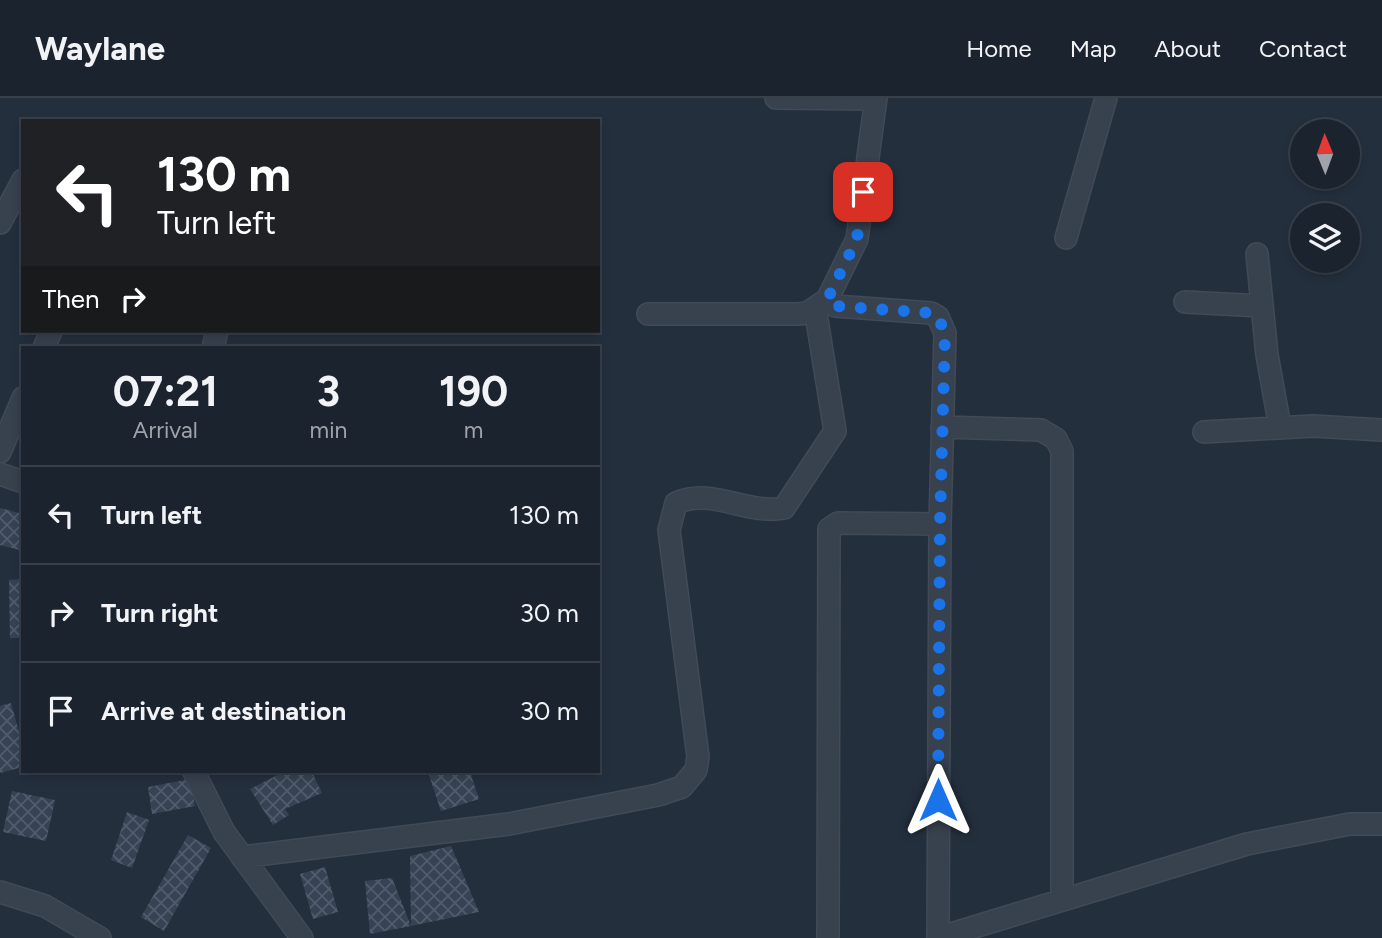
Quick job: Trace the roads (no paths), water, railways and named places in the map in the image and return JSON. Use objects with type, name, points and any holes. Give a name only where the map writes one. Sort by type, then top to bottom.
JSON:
[{"type":"street","points":[[242,857],[509,824],[658,795],[682,786],[696,770],[698,757],[669,530],[671,513],[676,503],[688,498],[706,497],[758,509],[784,508],[835,431],[821,304],[857,239],[875,99],[776,98]]},
{"type":"street","points":[[1066,238],[1106,98]]},
{"type":"street","points":[[0,223],[21,184]]},
{"type":"street","points":[[1258,254],[1267,355],[1280,427]]},
{"type":"street","points":[[1185,302],[1262,306]]},
{"type":"street","points":[[648,314],[797,314],[821,304],[931,313],[938,317],[945,333],[940,524],[938,938],[1248,844],[1350,824],[1382,824]]},
{"type":"street","points":[[0,452],[21,403]]},
{"type":"street","points":[[943,427],[1041,430],[1056,439],[1062,451],[1062,900]]},
{"type":"street","points":[[1204,432],[1280,427],[1382,430]]},
{"type":"street","points":[[0,474],[21,481]]},
{"type":"street","points":[[828,938],[829,529],[838,523],[940,524]]},
{"type":"street","points":[[194,773],[224,832],[302,938]]},
{"type":"street","points":[[0,892],[45,906],[100,938]]}]
